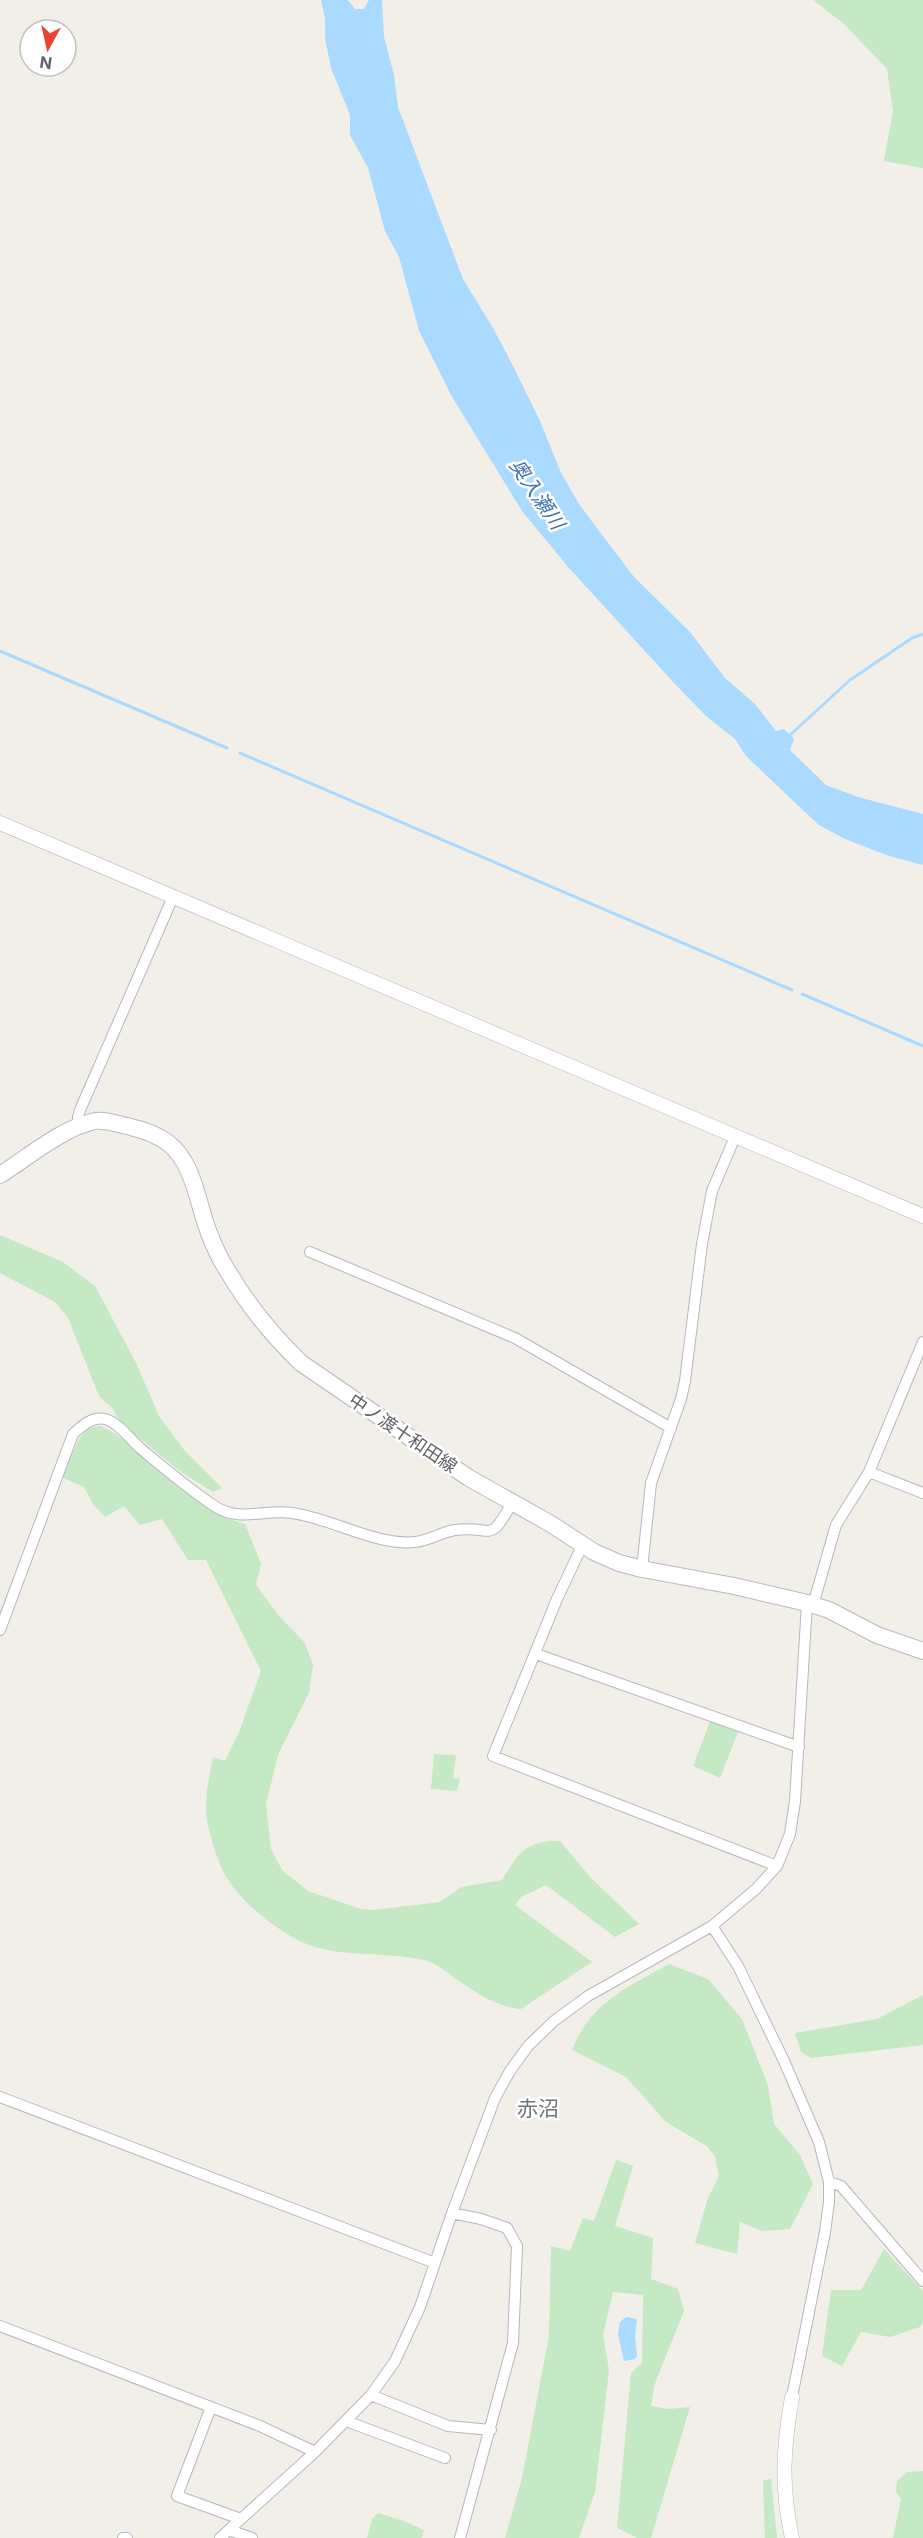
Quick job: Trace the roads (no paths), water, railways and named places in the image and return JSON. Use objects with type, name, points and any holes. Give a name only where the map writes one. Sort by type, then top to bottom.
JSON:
[{"type":"main road","name":"中ノ渡十和田線","points":[[0,1175],[80,1125],[104,1121],[139,1129],[170,1144],[186,1166],[209,1233],[226,1269],[247,1300],[301,1363],[362,1406],[469,1478],[551,1524],[582,1546],[620,1563],[810,1604],[829,1610],[877,1635],[923,1651]]},
{"type":"street","points":[[0,823],[923,1216]]},
{"type":"street","points":[[80,1125],[78,1117],[80,1110],[173,897]]},
{"type":"street","points":[[642,1569],[651,1483],[685,1381],[702,1244],[712,1191],[735,1137]]},
{"type":"street","points":[[310,1252],[515,1338],[671,1428]]},
{"type":"street","points":[[220,2538],[346,2421],[371,2395],[395,2361],[408,2336],[495,2098],[528,2046],[554,2021],[588,1996],[712,1926],[756,1889],[777,1866],[792,1822],[810,1604],[836,1525],[869,1472],[923,1342]]},
{"type":"street","points":[[0,1630],[74,1434],[94,1419],[105,1419],[117,1426],[139,1447],[217,1508],[233,1514],[288,1512],[309,1515],[363,1533],[395,1541],[415,1542],[456,1530],[492,1532],[499,1527],[512,1503]]},
{"type":"street","points":[[869,1472],[923,1493]]},
{"type":"street","points":[[582,1546],[557,1599],[493,1756],[777,1866]]},
{"type":"street","points":[[536,1653],[799,1747]]},
{"type":"street","points":[[712,1926],[738,1966],[784,2061],[819,2142],[829,2182],[825,2232],[784,2444],[784,2499],[792,2538]]},
{"type":"street","points":[[0,2097],[435,2263]]},
{"type":"street","points":[[829,2182],[841,2186],[923,2281]]},
{"type":"street","points":[[452,2213],[481,2219],[507,2228],[517,2246],[513,2343],[460,2538]]},
{"type":"street","points":[[0,2326],[260,2426],[315,2452]]},
{"type":"street","points":[[371,2395],[448,2426],[491,2430]]},
{"type":"street","points":[[211,2408],[177,2496],[241,2519]]},
{"type":"street","points":[[346,2421],[445,2458]]},
{"type":"street","points":[[229,2530],[252,2538]]},
{"type":"water","name":"奥入瀬川","points":[[321,0],[348,0],[355,9],[364,9],[369,0],[382,0],[384,37],[394,75],[398,107],[463,279],[512,364],[540,421],[561,473],[581,507],[634,577],[690,632],[725,678],[755,704],[776,731],[784,729],[794,739],[790,750],[826,785],[858,797],[923,814],[923,865],[889,856],[845,839],[819,825],[746,756],[735,739],[706,716],[675,684],[569,568],[522,511],[451,395],[419,331],[399,257],[385,231],[368,168],[350,135],[350,115],[331,68]]},
{"type":"water","points":[[626,2317],[637,2319],[635,2337],[637,2356],[635,2359],[624,2361],[618,2334],[620,2322]]},
{"type":"waterway","points":[[789,736],[850,680],[912,638],[923,634]]},
{"type":"waterway","points":[[0,651],[227,748]]},
{"type":"waterway","points":[[240,753],[792,990]]},
{"type":"waterway","points":[[802,994],[923,1046]]},
{"type":"district","name":"赤沼","points":[[538,2108]]}]
